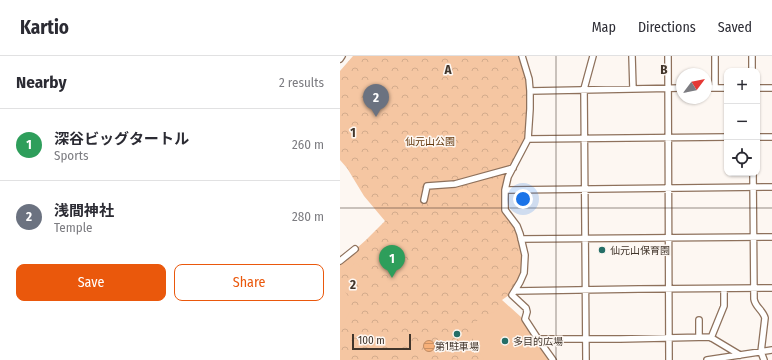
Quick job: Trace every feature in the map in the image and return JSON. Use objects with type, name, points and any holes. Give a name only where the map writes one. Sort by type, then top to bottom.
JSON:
[{"type":"street","points":[[522,56],[529,79],[530,91],[528,139],[508,177],[505,190],[505,210],[517,226],[525,255],[524,273],[512,295],[526,308],[527,312],[524,319],[553,360]]},
{"type":"street","points":[[586,360],[584,90],[593,56]]},
{"type":"street","points":[[632,56],[633,88]]},
{"type":"street","points":[[668,56],[669,360]]},
{"type":"street","points":[[715,56],[715,88],[724,88]]},
{"type":"street","points":[[752,56],[752,68]]},
{"type":"street","points":[[530,91],[676,88]]},
{"type":"street","points":[[760,88],[772,88]]},
{"type":"street","points":[[528,139],[724,137]]},
{"type":"street","points":[[760,137],[772,137]]},
{"type":"street","points":[[424,200],[427,186],[454,184],[513,168]]},
{"type":"street","points":[[753,176],[754,302],[765,318],[761,352],[764,360]]},
{"type":"street","points":[[505,190],[772,187]]},
{"type":"street","points":[[521,239],[772,238]]},
{"type":"street","points":[[340,261],[354,249]]},
{"type":"street","points":[[514,291],[772,288]]},
{"type":"street","points":[[711,338],[724,306],[724,289]]},
{"type":"street","points":[[699,320],[699,337]]},
{"type":"street","points":[[538,339],[710,337],[740,355]]},
{"type":"street","points":[[707,360],[772,350]]},
{"type":"green space","name":"仙元山公園","points":[[353,56],[521,56],[529,91],[527,140],[507,177],[503,206],[515,226],[523,253],[522,272],[519,281],[512,291],[502,300],[521,317],[552,360],[340,360],[340,263],[385,221],[364,196],[347,168],[340,160],[340,71]]},
{"type":"green space","points":[[356,262],[362,269],[351,279],[345,272]]},
{"type":"green space","points":[[340,287],[347,294],[352,308],[340,330]]},
{"type":"green space","name":"多目的広場","points":[[505,306],[520,319],[547,360],[484,360],[467,328],[469,325]]},
{"type":"shaded area","points":[[429,340],[433,342],[435,346],[433,350],[429,352],[425,350],[423,346],[425,342]]},
{"type":"place","name":"浅間神社","points":[[376,117]]},
{"type":"place","name":"仙元山保育園","points":[[602,250]]},
{"type":"place","name":"深谷ビッグタートル","points":[[392,278]]},
{"type":"place","name":"第1駐車場","points":[[457,334]]},
{"type":"place","name":"多目的広場","points":[[505,341]]}]
